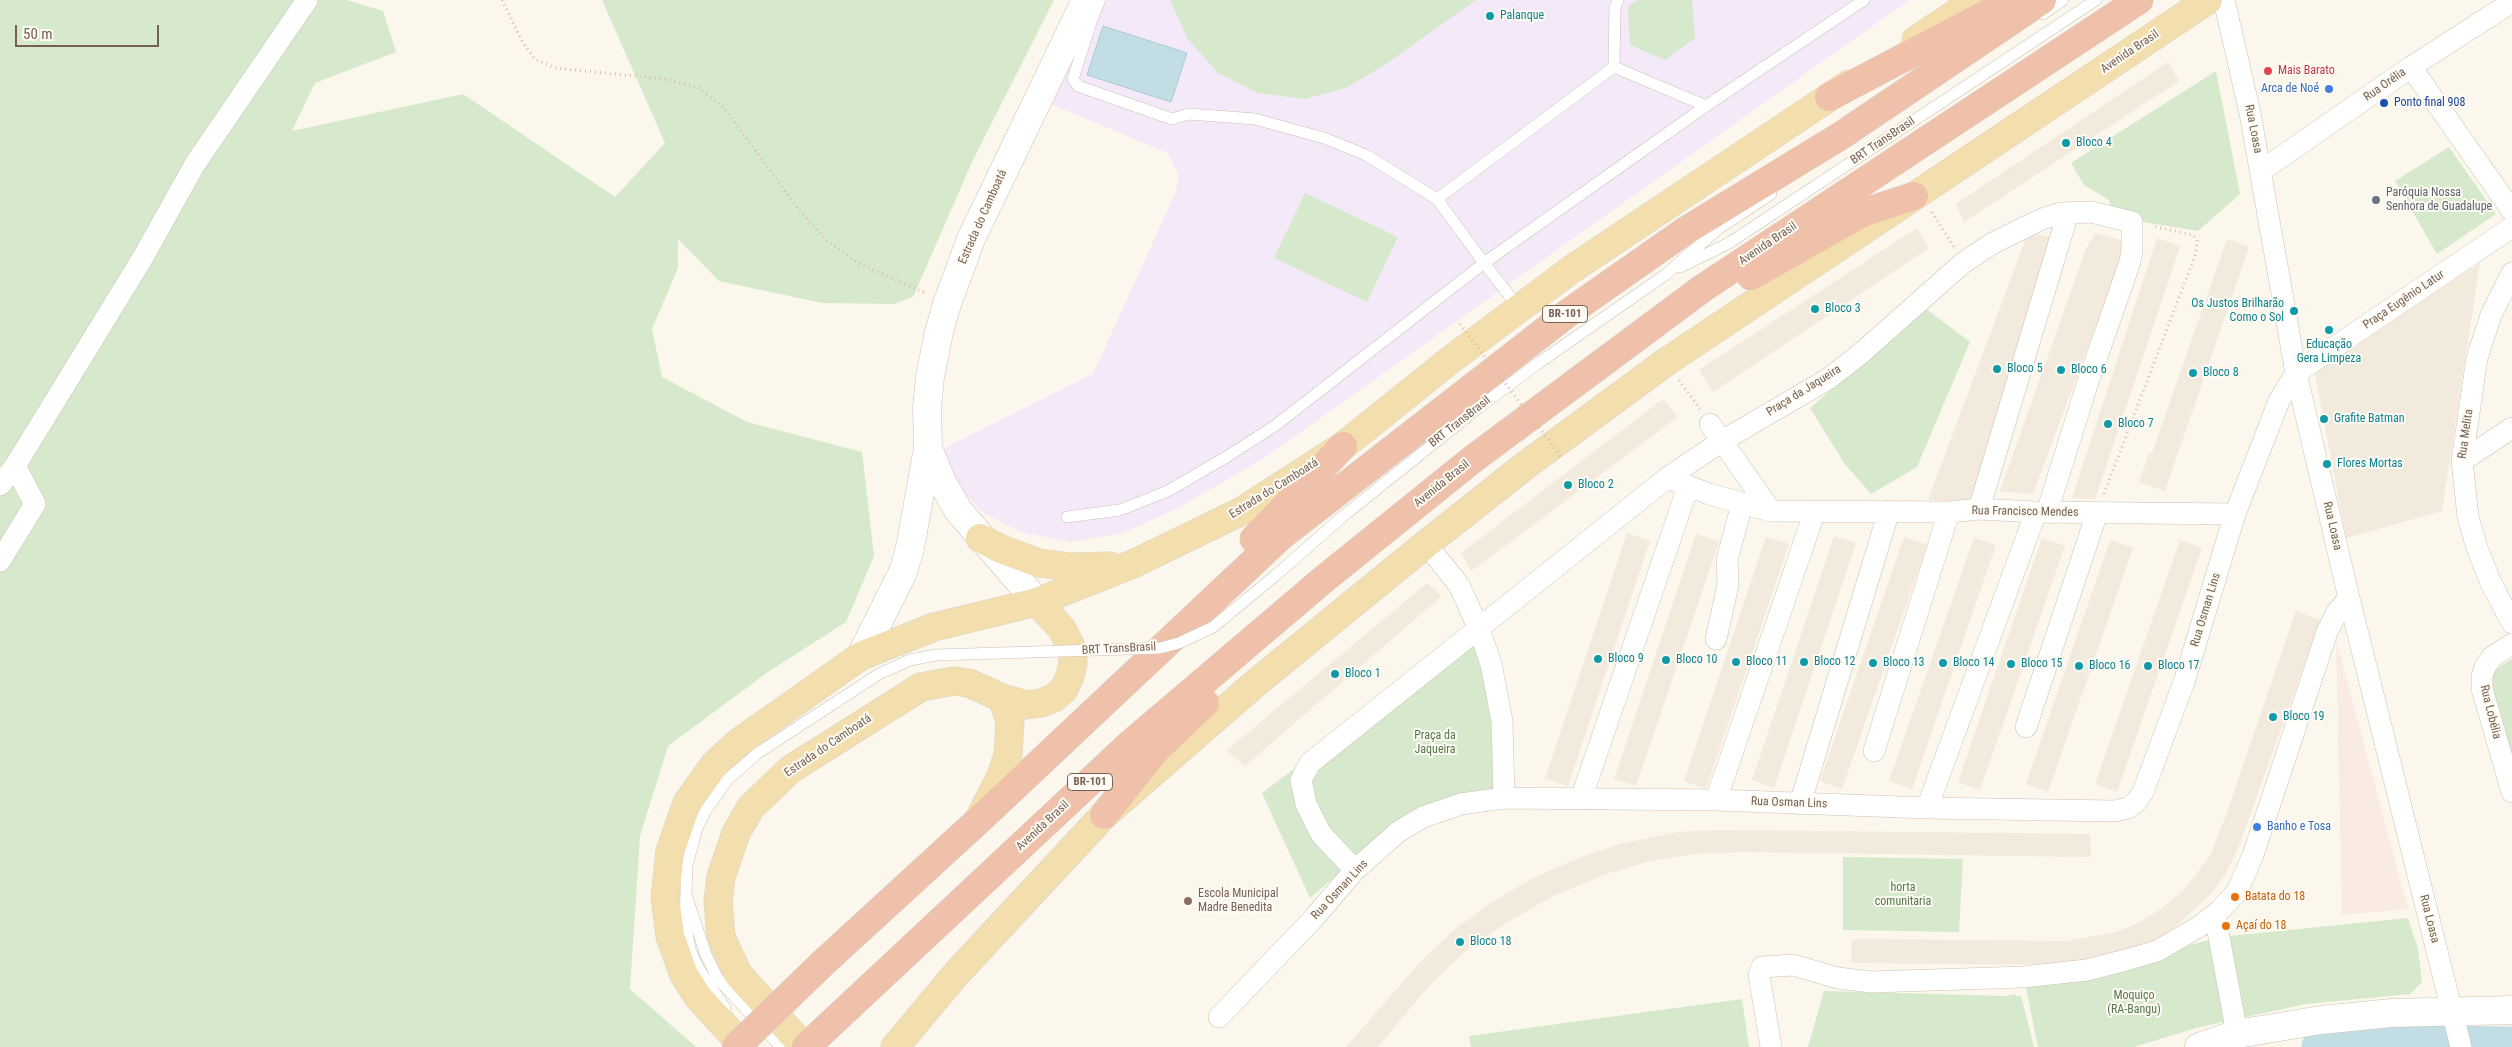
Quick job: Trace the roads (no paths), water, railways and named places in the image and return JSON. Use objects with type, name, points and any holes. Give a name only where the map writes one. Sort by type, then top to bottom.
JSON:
[{"type":"highway","points":[[1829,97],[2013,0]]},
{"type":"highway","name":"BR-101","points":[[736,1047],[823,963],[979,820],[1281,536],[1568,313],[1686,231],[1842,135],[2042,0]]},
{"type":"highway","name":"Avenida Brasil","points":[[805,1047],[1129,745],[1324,579],[1473,459],[1704,288],[2139,0]]},
{"type":"highway","points":[[1576,384],[1810,240],[1862,212],[1917,194]]},
{"type":"highway","points":[[1127,679],[1156,643],[1343,446]]},
{"type":"highway","points":[[1104,816],[1155,751],[1278,633],[1324,579]]},
{"type":"main road","name":"Estrada do Camboatá","points":[[861,656],[903,572],[910,548],[928,448],[930,377],[947,304],[975,231],[1086,0]]},
{"type":"main road","points":[[1343,446],[1519,308],[1572,269],[1976,0]]},
{"type":"main road","name":"Avenida Brasil","points":[[895,1047],[956,974],[1104,816],[1257,682],[1426,544],[1526,465],[1666,362],[2208,0]]},
{"type":"main road","name":"Estrada do Camboatá","points":[[744,1047],[690,986],[670,936],[665,898],[672,843],[687,803],[714,765],[760,727],[861,656],[934,628],[1037,602],[1134,564],[1242,511],[1343,446]]},
{"type":"main road","name":"Estrada do Camboatá","points":[[805,1047],[738,974],[720,937],[718,901],[721,877],[730,847],[746,814],[772,785],[791,769],[921,687],[954,681],[980,687],[1002,698],[1026,705],[1041,703],[1054,698],[1064,689],[1073,663],[1068,639],[980,538],[954,503],[928,448]]},
{"type":"main road","points":[[980,538],[1009,552],[1039,563],[1069,567],[1134,564]]},
{"type":"main road","points":[[979,820],[1008,755],[1010,721],[1002,698]]},
{"type":"main road","points":[[2199,1047],[2237,1034],[2321,1020],[2392,1013],[2454,1017],[2512,1010]]},
{"type":"street","points":[[0,485],[15,466],[142,259],[195,164],[306,0]]},
{"type":"street","name":"Rua Loasa","points":[[2224,0],[2261,172],[2296,373],[2349,598],[2461,1047]]},
{"type":"street","name":"Rua Orélia","points":[[2261,172],[2410,68],[2512,2]]},
{"type":"street","points":[[2410,68],[2512,211]]},
{"type":"street","points":[[1979,509],[2068,212]]},
{"type":"street","name":"Praça da Jaqueira","points":[[1355,870],[1321,834],[1314,822],[1302,789],[1304,772],[1310,763],[1667,478],[1716,432],[1828,379],[1859,355],[1963,263],[1993,243],[2042,219],[2068,212],[2091,212],[2132,222],[2130,262],[2042,512]]},
{"type":"street","name":"Praça Eugênio Latur","points":[[2296,373],[2512,227]]},
{"type":"street","name":"Rua Melita","points":[[2512,273],[2491,315],[2477,358],[2462,460],[2468,517],[2477,548],[2491,583],[2512,623]]},
{"type":"street","points":[[2234,514],[2279,401],[2296,373]]},
{"type":"street","points":[[2462,460],[2512,428]]},
{"type":"street","points":[[1716,432],[1771,511]]},
{"type":"street","points":[[0,561],[35,504],[15,466]]},
{"type":"street","name":"Rua Francisco Mendes","points":[[1667,478],[1688,487],[1771,511],[1949,512],[1979,509],[2042,512],[2234,514]]},
{"type":"street","points":[[1580,799],[1688,487]]},
{"type":"street","points":[[1716,639],[1728,585],[1727,560],[1742,504]]},
{"type":"street","points":[[1716,800],[1815,511]]},
{"type":"street","points":[[1800,804],[1889,511]]},
{"type":"street","points":[[1874,751],[1949,512]]},
{"type":"street","points":[[1927,808],[2042,512]]},
{"type":"street","points":[[2026,727],[2097,513]]},
{"type":"street","name":"Rua Osman Lins","points":[[1219,1017],[1313,919],[1355,870],[1398,832],[1423,817],[1462,804],[1504,798],[1716,800],[1927,808],[2116,811],[2128,808],[2136,802],[2143,792],[2184,682],[2234,514]]},
{"type":"street","points":[[1426,544],[1459,585],[1479,629],[1498,693],[1502,721],[1504,798]]},
{"type":"street","points":[[1771,1047],[1759,975],[1762,967],[1793,965],[1838,978],[1871,982],[2003,979],[2063,973],[2106,966],[2157,951],[2215,915],[2237,892],[2253,855],[2327,632],[2336,612],[2349,598]]},
{"type":"street","name":"Rua Lobélia","points":[[2512,644],[2492,657],[2485,667],[2482,676],[2482,689],[2512,792]]},
{"type":"street","points":[[2215,915],[2237,1034]]},
{"type":"lane","points":[[1100,0],[1073,79],[1078,86],[1172,119],[1190,114],[1255,119],[1324,138],[1366,155],[1437,200],[1519,308]]},
{"type":"lane","points":[[1614,68],[1615,7],[1618,0]]},
{"type":"lane","points":[[1067,516],[1120,510],[1168,491],[1276,425],[1484,263],[1706,106],[1864,0]]},
{"type":"lane","name":"BRT TransBrasil","points":[[1801,174],[2064,0]]},
{"type":"lane","name":"BRT TransBrasil","points":[[760,1047],[733,1019],[699,969],[686,933],[683,907],[687,865],[697,828],[716,794],[742,765],[878,674],[910,660],[936,654],[1160,648],[1178,643],[1213,627],[1342,518],[1478,408],[1563,345],[1666,275],[1728,243],[2096,0]]},
{"type":"lane","points":[[1437,200],[1614,68]]},
{"type":"lane","points":[[1614,68],[1706,106]]},
{"type":"lane","name":"BRT TransBrasil","points":[[1666,275],[1718,229],[1784,185]]},
{"type":"lane","name":"BRT TransBrasil","points":[[685,893],[706,955],[718,979],[781,1047]]},
{"type":"water","points":[[1103,26],[1187,53],[1171,102],[1087,75]]},
{"type":"waterway","points":[[2319,1047],[2379,1042],[2512,1044]]},
{"type":"place","name":"Palanque","points":[[1490,16]]},
{"type":"place","name":"Mais Barato","points":[[2268,71]]},
{"type":"place","name":"Arca de Noé","points":[[2329,89]]},
{"type":"place","name":"Ponto final 908","points":[[2384,103]]},
{"type":"place","name":"Bloco 4","points":[[2066,143]]},
{"type":"place","name":"Paróquia Nossa Senhora de Guadalupe","points":[[2376,200]]},
{"type":"place","name":"Bloco 3","points":[[1815,309]]},
{"type":"place","name":"Os Justos Brilharão Como o Sol","points":[[2294,311]]},
{"type":"place","name":"Educação Gera Limpeza","points":[[2329,330]]},
{"type":"place","name":"Bloco 5","points":[[1997,369]]},
{"type":"place","name":"Bloco 6","points":[[2061,370]]},
{"type":"place","name":"Bloco 8","points":[[2193,373]]},
{"type":"place","name":"Grafite Batman","points":[[2324,419]]},
{"type":"place","name":"Bloco 7","points":[[2108,424]]},
{"type":"place","name":"Flores Mortas","points":[[2327,464]]},
{"type":"place","name":"Bloco 2","points":[[1568,485]]},
{"type":"place","name":"Bloco 9","points":[[1598,659]]},
{"type":"place","name":"Bloco 10","points":[[1666,660]]},
{"type":"place","name":"Bloco 11","points":[[1736,662]]},
{"type":"place","name":"Bloco 12","points":[[1804,662]]},
{"type":"place","name":"Bloco 13","points":[[1873,663]]},
{"type":"place","name":"Bloco 14","points":[[1943,663]]},
{"type":"place","name":"Bloco 15","points":[[2011,664]]},
{"type":"place","name":"Bloco 16","points":[[2079,666]]},
{"type":"place","name":"Bloco 17","points":[[2148,666]]},
{"type":"place","name":"Bloco 1","points":[[1335,674]]},
{"type":"place","name":"Bloco 19","points":[[2273,717]]},
{"type":"place","name":"Banho e Tosa","points":[[2257,827]]},
{"type":"place","name":"Batata do 18","points":[[2235,897]]},
{"type":"place","name":"Escola Municipal Madre Benedita","points":[[1188,901]]},
{"type":"place","name":"Açaí do 18","points":[[2226,926]]},
{"type":"place","name":"Bloco 18","points":[[1460,942]]},
{"type":"park label","name":"horta comunitaria","points":[[1903,895]]},
{"type":"park label","name":"Moquiço (RA-Bangu)","points":[[2134,1003]]}]
